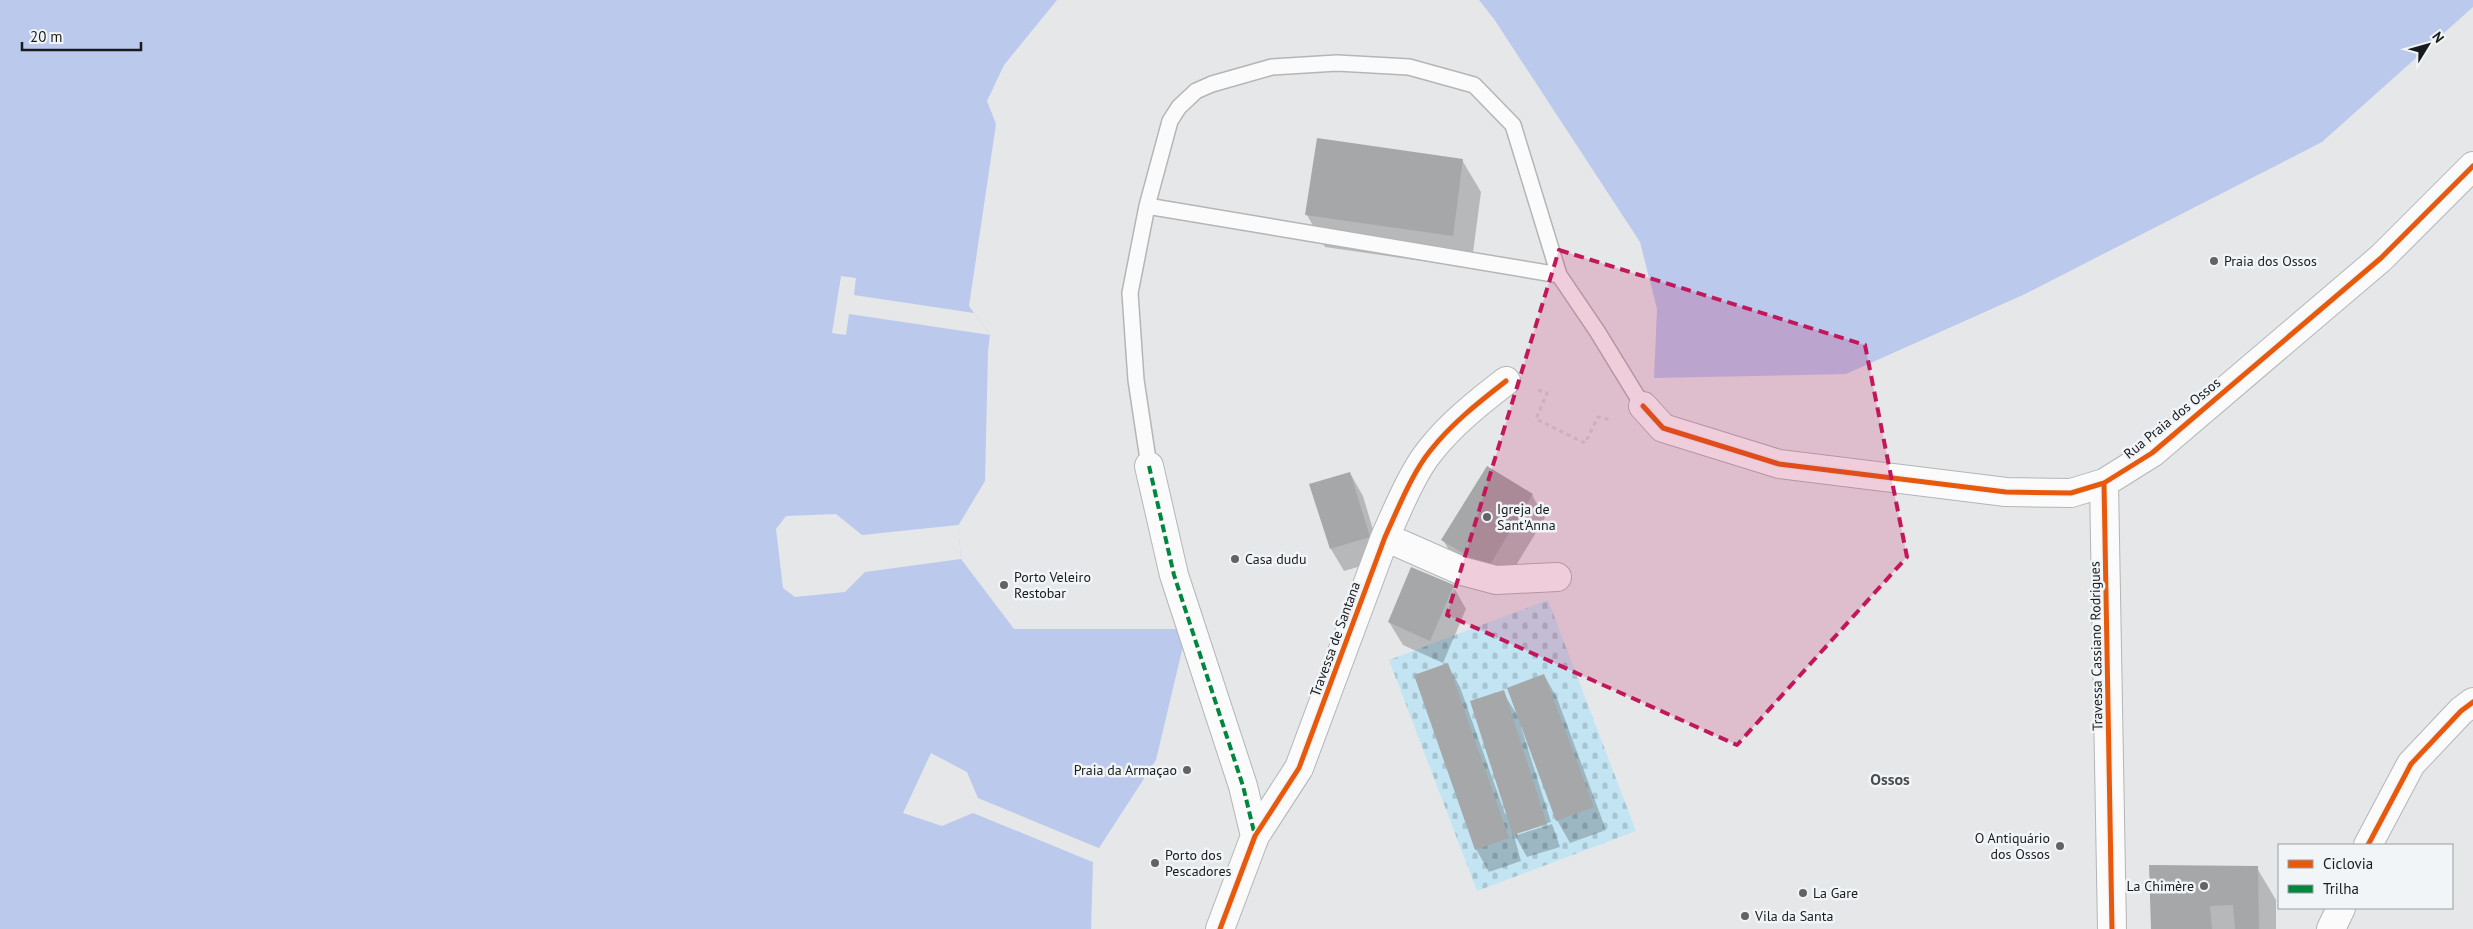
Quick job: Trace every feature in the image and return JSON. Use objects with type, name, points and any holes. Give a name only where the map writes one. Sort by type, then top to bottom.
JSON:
[{"type":"street","name":"Rua Praia dos Ossos","points":[[1663,428],[1779,464],[2006,492],[2071,493],[2104,483],[2152,453],[2381,258],[2473,166]]},
{"type":"street","name":"Travessa de Santana","points":[[1220,929],[1255,836],[1299,768],[1385,537],[1429,452],[1471,409],[1506,381]]},
{"type":"street","points":[[1643,406],[1663,428]]},
{"type":"street","points":[[1149,466],[1174,575],[1243,786],[1255,836]]},
{"type":"street","name":"Travessa Cassiano Rodrigues","points":[[2104,483],[2112,929]]},
{"type":"street","points":[[1385,537],[1462,571],[1496,580],[1557,577]]},
{"type":"street","points":[[2369,844],[2411,764],[2461,711],[2473,702]]},
{"type":"street","points":[[2331,929],[2341,909]]},
{"type":"lane","points":[[1149,466],[1136,380],[1130,293],[1147,206],[1170,121],[1179,107],[1196,91],[1212,84],[1272,67],[1337,63],[1409,67],[1474,85],[1512,125],[1559,276],[1597,330],[1643,406]]},
{"type":"lane","points":[[1147,206],[1559,276]]},
{"type":"path","points":[[1506,381],[1547,393],[1536,419],[1585,443],[1598,417],[1644,428],[1663,428]]},
{"type":"highlighted area","points":[[1559,250],[1865,345],[1907,557],[1737,745],[1447,615]]},
{"type":"green space","points":[[1548,600],[1636,831],[1477,891],[1389,660]]},
{"type":"shaded area","points":[[0,0],[1057,0],[1004,65],[987,101],[996,124],[969,306],[990,335],[985,481],[958,526],[961,559],[1014,629],[1187,629],[1156,760],[1099,848],[1093,862],[1091,929],[0,929]]},
{"type":"shaded area","points":[[1479,0],[2473,0],[2473,7],[2322,142],[2025,294],[1846,374],[1654,378],[1657,309],[1640,242],[1494,19]]},
{"type":"pier","points":[[841,276],[856,278],[854,295],[974,313],[990,335],[849,314],[846,335],[832,333]]},
{"type":"pier","points":[[836,514],[862,535],[958,525],[961,559],[865,572],[845,592],[795,597],[783,588],[776,529],[786,516]]},
{"type":"pier","points":[[931,753],[967,772],[978,798],[1101,849],[1095,863],[973,813],[942,826],[903,813]]},
{"type":"building","points":[[1317,138],[1463,159],[1453,236],[1305,215]]},
{"type":"building","name":"Igreja de Sant'Anna","points":[[1487,466],[1533,494],[1488,568],[1441,540]]},
{"type":"building","points":[[1350,472],[1370,537],[1330,549],[1309,484]]},
{"type":"building","points":[[1411,567],[1454,585],[1430,641],[1388,622]]},
{"type":"building","points":[[1448,663],[1509,838],[1475,850],[1414,675]]},
{"type":"building","points":[[1544,674],[1594,807],[1556,821],[1507,688]]},
{"type":"building","points":[[1504,690],[1547,824],[1513,835],[1470,701]]},
{"type":"building","name":"La Chimère","points":[[2149,865],[2258,866],[2259,929],[2235,929],[2233,905],[2210,906],[2212,929],[2151,929]]},
{"type":"marked path","points":[[1149,466],[1174,575],[1243,786],[1255,836]]},
{"type":"cycle path","points":[[1643,406],[1663,428],[1779,464],[2006,492],[2071,493],[2104,483],[2152,453],[2381,258],[2473,166]]},
{"type":"cycle path","points":[[1220,929],[1255,836],[1299,768],[1385,537],[1411,481],[1423,460],[1438,441],[1476,405],[1506,381]]},
{"type":"cycle path","points":[[2104,483],[2112,929]]},
{"type":"cycle path","points":[[2369,844],[2411,764],[2461,711],[2473,702]]},
{"type":"place","name":"Praia dos Ossos","points":[[2214,261]]},
{"type":"place","name":"Igreja de Sant'Anna","points":[[1487,517]]},
{"type":"place","name":"Casa dudu","points":[[1235,559]]},
{"type":"place","name":"Porto Veleiro Restobar","points":[[1004,585]]},
{"type":"place","name":"Praia da Armaçao","points":[[1187,770]]},
{"type":"place","name":"O Antiquário dos Ossos","points":[[2060,846]]},
{"type":"place","name":"Porto dos Pescadores","points":[[1155,863]]},
{"type":"place","name":"La Chimère","points":[[2204,886]]},
{"type":"place","name":"La Gare","points":[[1803,893]]},
{"type":"place","name":"Vila da Santa","points":[[1745,916]]},
{"type":"district","name":"Ossos","points":[[1890,779]]}]
